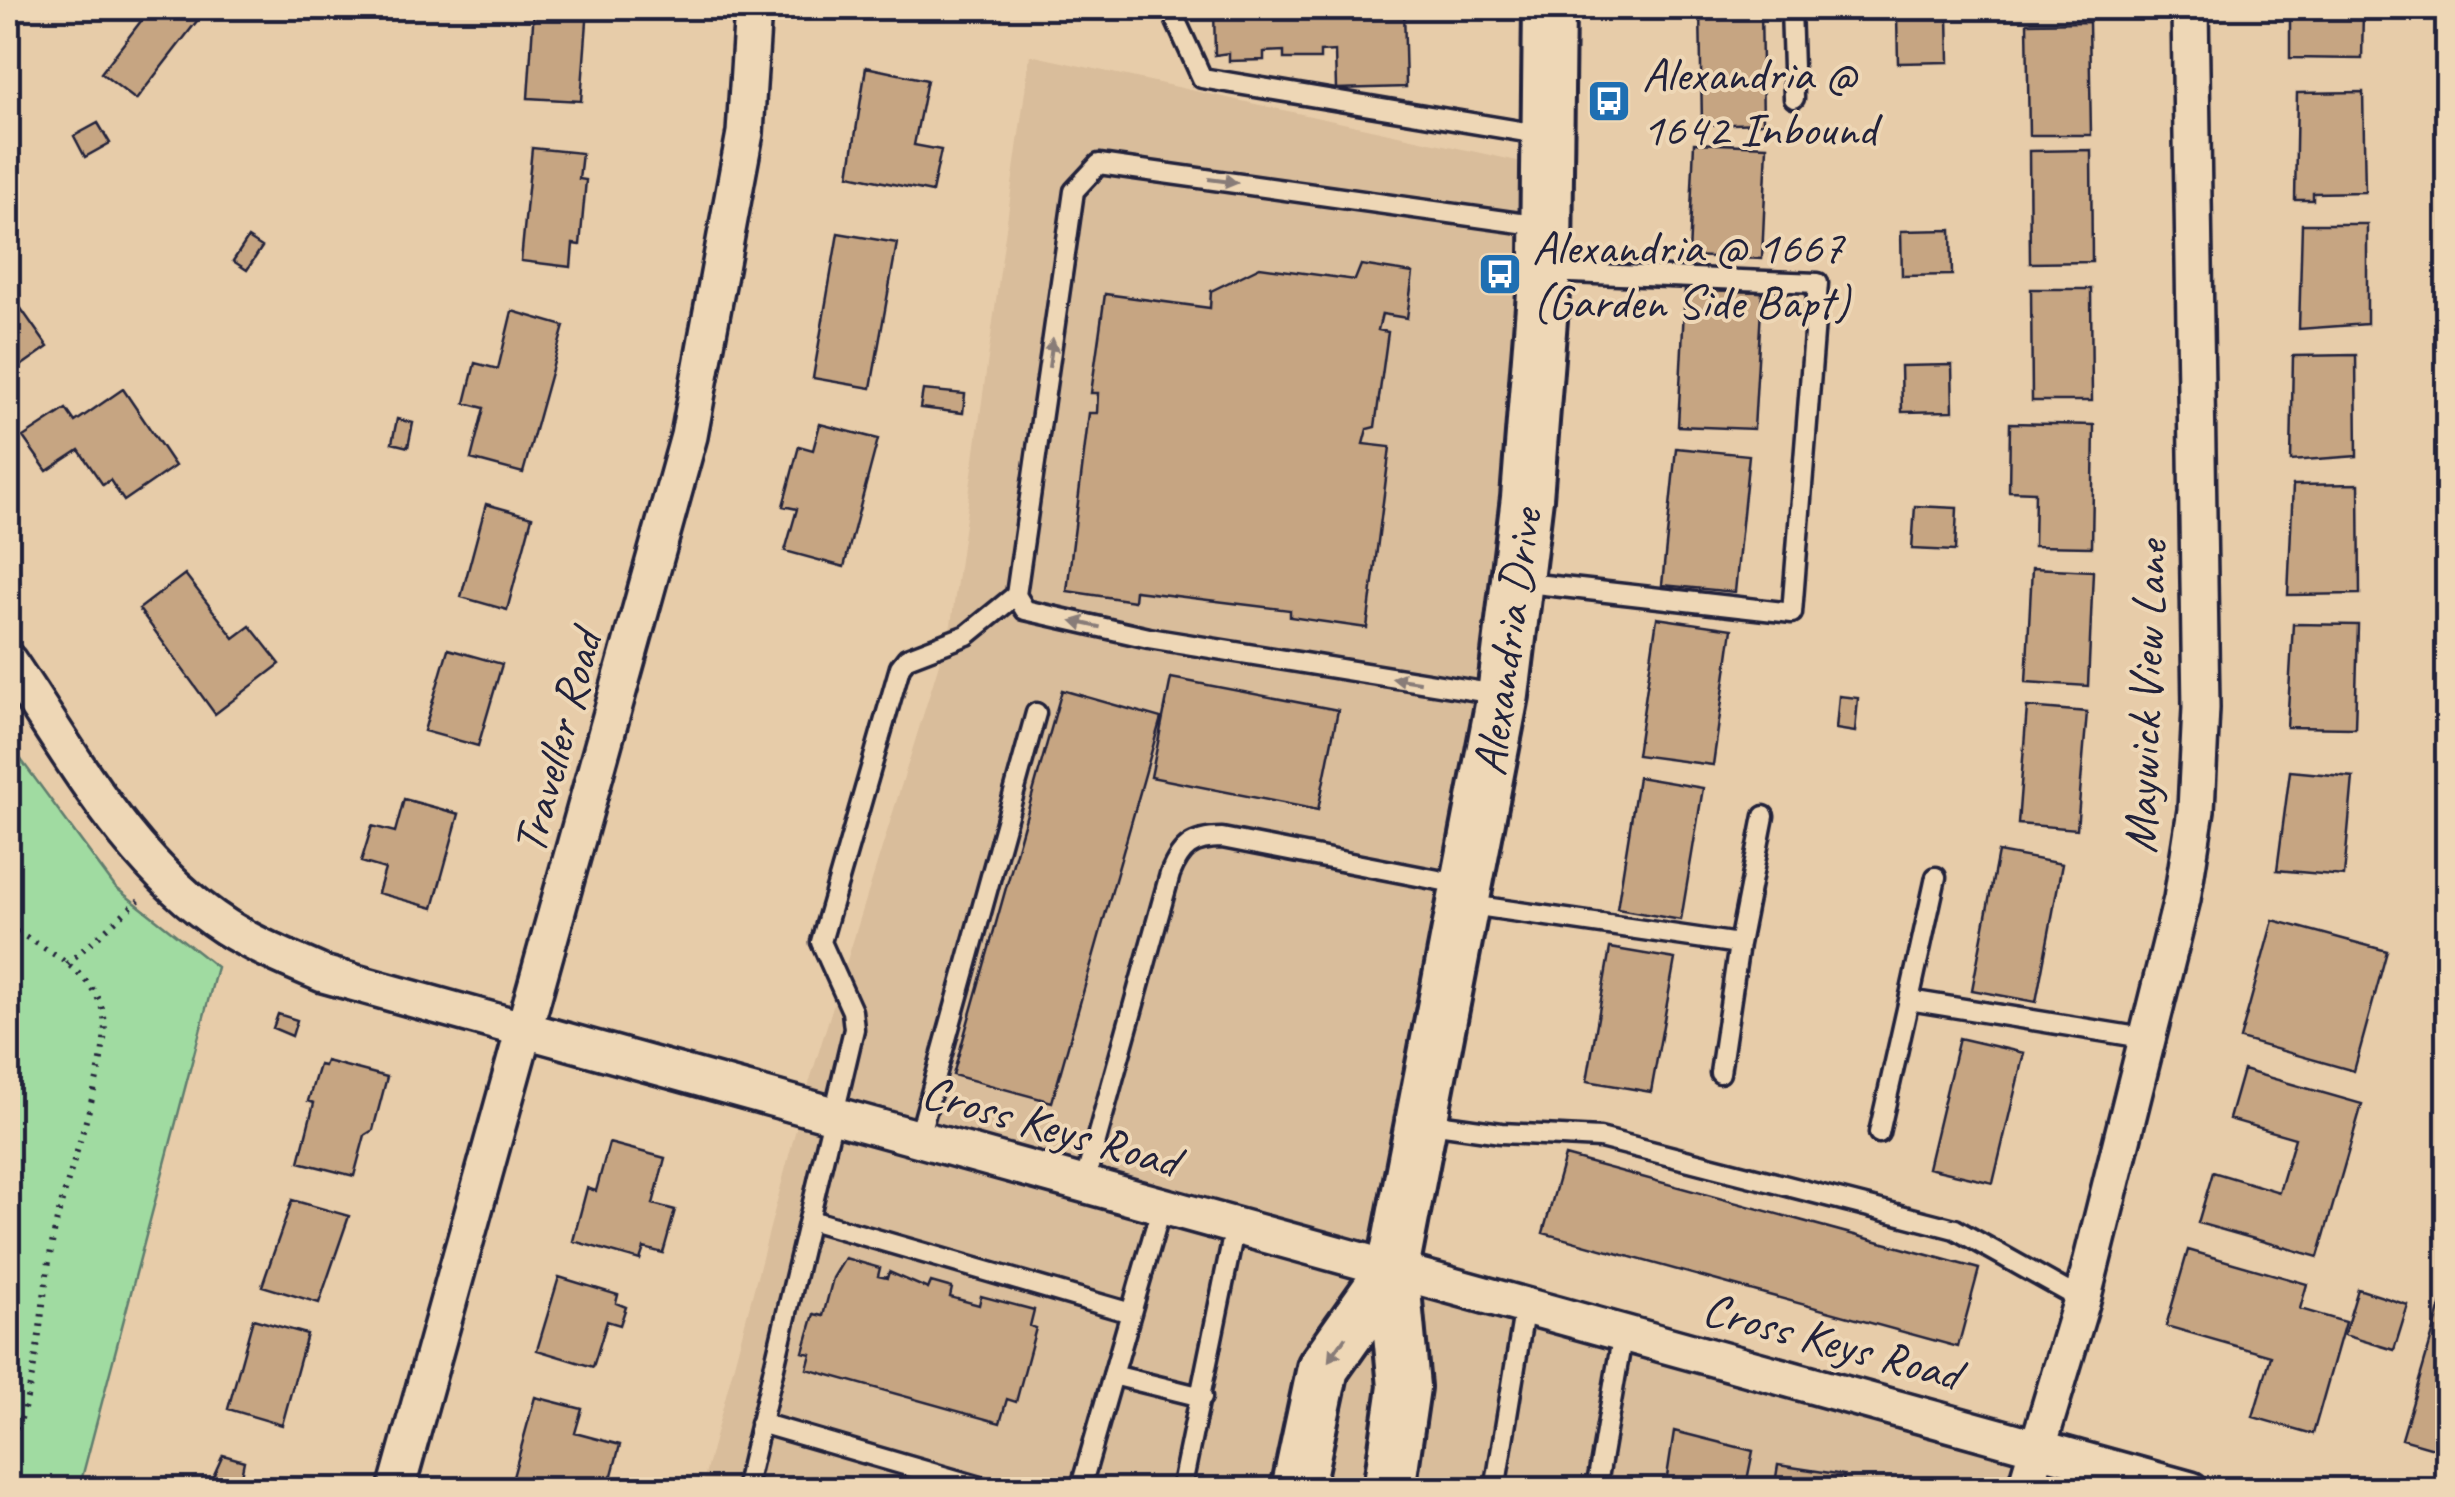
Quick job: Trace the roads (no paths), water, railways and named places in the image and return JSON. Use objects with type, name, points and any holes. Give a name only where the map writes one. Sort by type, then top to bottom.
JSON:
[{"type":"main road","name":"Alexandria Drive","points":[[1389,1490],[1404,1387],[1393,1269],[1503,695],[1517,582],[1546,249],[1549,8]]},
{"type":"main road","name":"Alexandria Drive","points":[[1297,1490],[1323,1368],[1393,1269]]},
{"type":"street","name":"Traveller Road","points":[[396,1490],[527,1030],[689,436],[745,134],[752,8]]},
{"type":"street","name":"Maywick View Lane","points":[[2025,1490],[2082,1300],[2150,1039],[2182,899],[2196,810],[2201,708],[2190,8]]},
{"type":"street","name":"Cross Keys Road","points":[[8,661],[133,843],[166,876],[225,926],[323,974],[2191,1490]]},
{"type":"lane","points":[[1791,8],[1794,98]]},
{"type":"lane","points":[[1176,21],[1202,78],[1549,136]]},
{"type":"lane","points":[[1503,695],[1148,638],[1025,610],[1016,595],[1074,191],[1100,164],[1546,249],[1818,284],[1792,614],[1517,582]]},
{"type":"lane","points":[[745,1490],[854,1020],[821,942],[900,667],[907,658],[966,636],[1016,595]]},
{"type":"lane","points":[[919,1138],[1036,713]]},
{"type":"lane","points":[[1720,1073],[1739,944],[1764,816]]},
{"type":"lane","points":[[1084,1184],[1170,874],[1188,844],[1201,838],[1222,838],[1465,895],[1739,944]]},
{"type":"lane","points":[[1878,1134],[1936,877]]},
{"type":"lane","points":[[1909,1000],[2150,1039]]},
{"type":"lane","points":[[1423,1122],[1500,1133],[1600,1138],[1955,1229],[2082,1300]]},
{"type":"lane","points":[[1080,1490],[1162,1205]]},
{"type":"lane","points":[[810,1220],[1131,1313]]},
{"type":"lane","points":[[1181,1490],[1236,1226]]},
{"type":"lane","points":[[1495,1490],[1526,1306]]},
{"type":"lane","points":[[1596,1490],[1623,1332]]},
{"type":"lane","points":[[1113,1375],[1202,1396]]},
{"type":"lane","points":[[760,1423],[991,1490]]},
{"type":"place","name":"Alexandria @ 1642 Inbound","points":[[1609,101]]},
{"type":"place","name":"Alexandria @ 1667 (Garden Side Bapt)","points":[[1500,274]]}]
